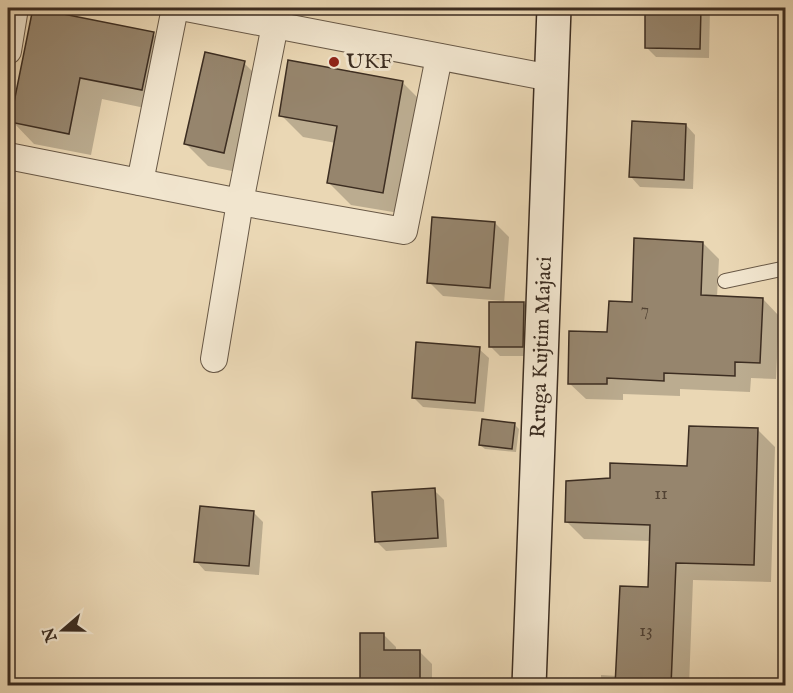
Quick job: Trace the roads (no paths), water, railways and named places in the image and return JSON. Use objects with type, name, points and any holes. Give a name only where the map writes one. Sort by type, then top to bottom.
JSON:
[{"type":"street","points":[[8,51],[15,8]]},
{"type":"street","points":[[140,182],[175,8]]},
{"type":"street","points":[[186,8],[551,78]]},
{"type":"street","name":"Rruga Kujtim Majaci","points":[[530,686],[554,8]]},
{"type":"street","points":[[214,359],[240,202],[275,25]]},
{"type":"street","points":[[8,156],[240,202],[404,231],[439,57]]},
{"type":"lane","points":[[725,281],[786,268]]},
{"type":"place","name":"UKF","points":[[334,62]]}]
